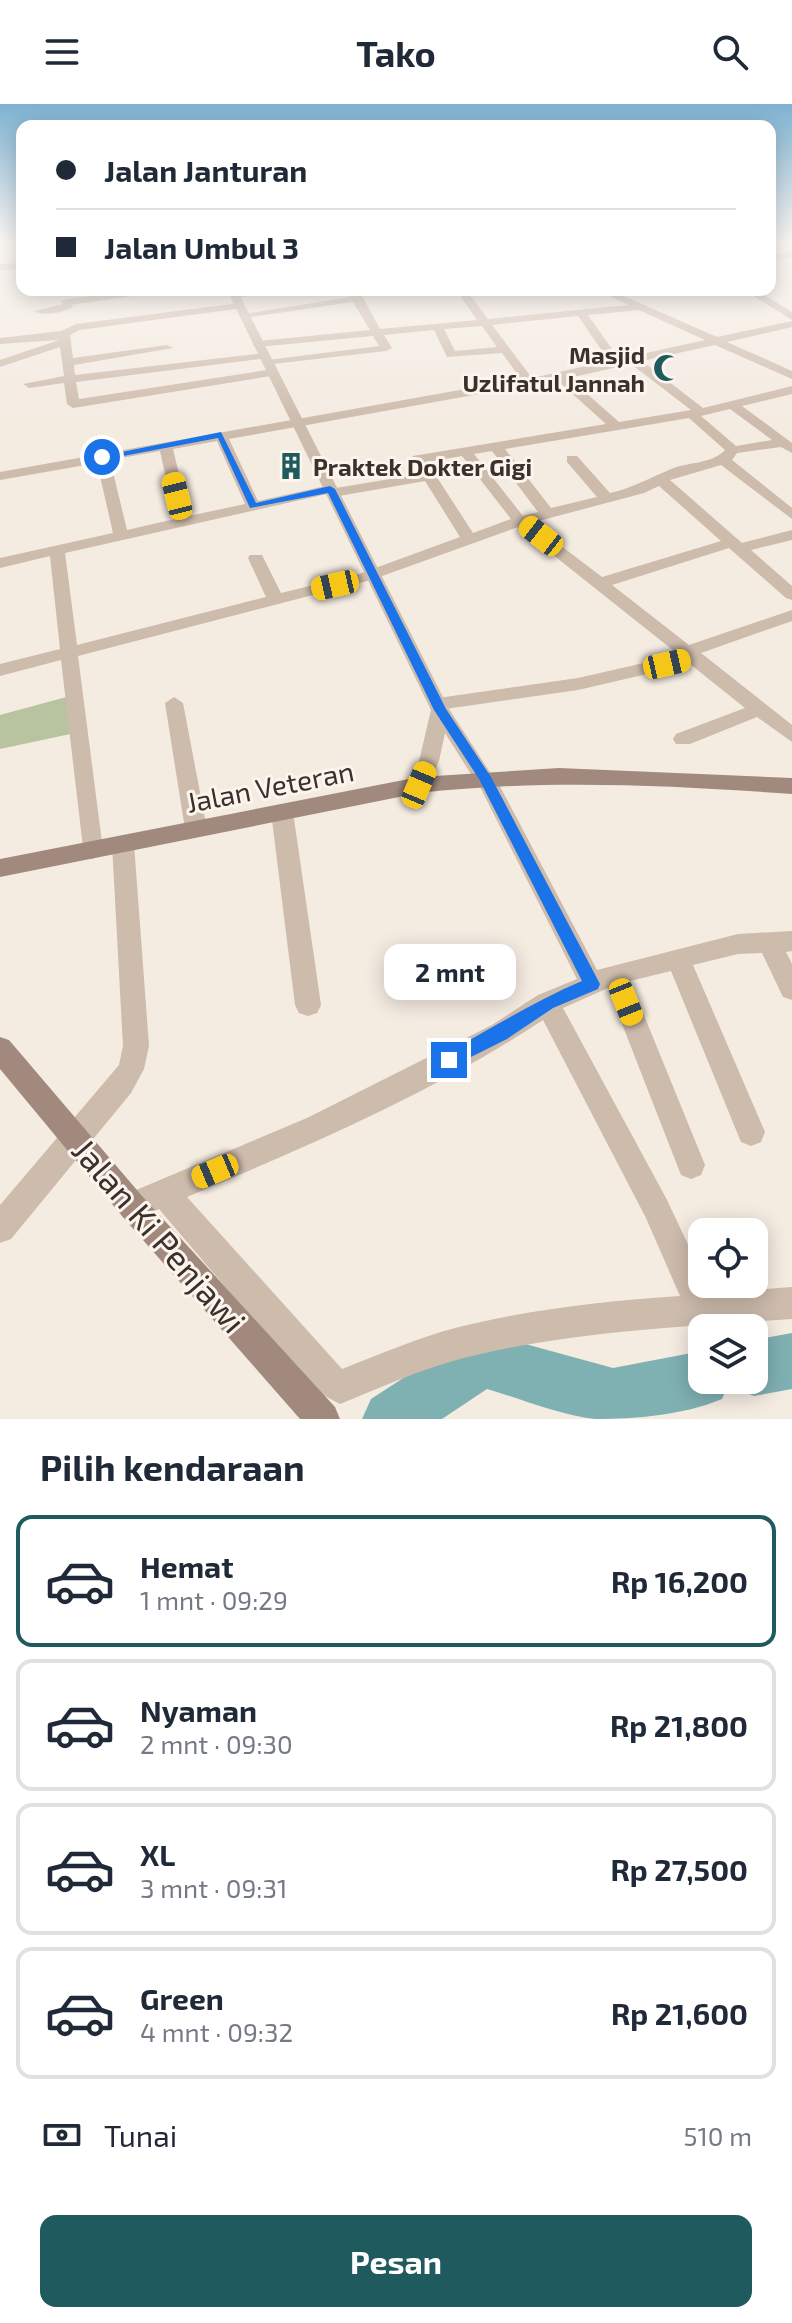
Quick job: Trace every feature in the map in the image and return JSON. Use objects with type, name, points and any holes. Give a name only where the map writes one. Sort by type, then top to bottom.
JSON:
[{"type":"main road","name":"Jalan Veteran","points":[[0,868],[419,785],[484,777],[612,775],[792,786]]},
{"type":"main road","name":"Jalan Ki Penjawi","points":[[0,1049],[132,1206],[283,1378],[323,1419]]},
{"type":"street","points":[[39,311],[60,302]]},
{"type":"street","points":[[67,302],[76,327]]},
{"type":"street","points":[[0,364],[65,338],[76,327],[229,302]]},
{"type":"street","points":[[238,302],[439,707],[604,979],[691,1165]]},
{"type":"street","points":[[29,384],[386,348],[374,317],[361,302]]},
{"type":"street","points":[[472,302],[528,381]]},
{"type":"street","points":[[631,302],[792,375]]},
{"type":"street","points":[[769,302],[792,317]]},
{"type":"street","points":[[453,310],[476,307]]},
{"type":"street","points":[[65,338],[73,404],[378,331],[486,320],[582,315],[642,307]]},
{"type":"street","points":[[582,315],[617,364]]},
{"type":"street","points":[[0,476],[296,420],[560,376],[792,324]]},
{"type":"street","points":[[437,325],[451,355],[507,349]]},
{"type":"street","points":[[0,341],[65,338]]},
{"type":"street","points":[[67,362],[167,348]]},
{"type":"street","points":[[633,360],[696,412],[728,455],[792,515]]},
{"type":"street","points":[[560,376],[617,427]]},
{"type":"street","points":[[469,539],[418,459],[617,427],[792,390]]},
{"type":"street","points":[[731,403],[786,446]]},
{"type":"street","points":[[221,435],[253,506]]},
{"type":"street","points":[[165,445],[183,522]]},
{"type":"street","points":[[0,670],[373,575],[520,521],[607,499],[728,455],[786,446]]},
{"type":"street","points":[[497,448],[547,513]]},
{"type":"street","points":[[466,452],[520,521],[789,729]]},
{"type":"street","points":[[102,457],[121,536]]},
{"type":"street","points":[[572,459],[607,499]]},
{"type":"street","points":[[0,563],[253,506],[430,476]]},
{"type":"street","points":[[661,480],[792,595]]},
{"type":"street","points":[[601,583],[734,546],[792,535]]},
{"type":"street","points":[[57,551],[92,850]]},
{"type":"street","points":[[256,558],[275,599]]},
{"type":"street","points":[[439,707],[578,684],[692,654],[792,615]]},
{"type":"street","points":[[174,703],[196,829]]},
{"type":"street","points":[[419,785],[429,761],[439,707]]},
{"type":"street","points":[[683,739],[760,709]]},
{"type":"street","points":[[282,812],[308,1005]]},
{"type":"street","points":[[0,1228],[74,1136],[122,1084],[135,1054],[123,844]]},
{"type":"street","points":[[132,1206],[317,1128],[501,1033],[547,1003],[604,979],[738,944],[781,941],[792,989]]},
{"type":"street","points":[[678,959],[751,1132]]},
{"type":"street","points":[[547,1003],[656,1208],[703,1311]]},
{"type":"street","points":[[164,1193],[324,1377],[340,1387],[463,1343],[570,1325],[792,1303]]},
{"type":"green space","points":[[70,696],[75,733],[0,749],[0,715]]},
{"type":"waterway","points":[[391,1419],[482,1360],[613,1396],[688,1382]]},
{"type":"waterway","points":[[768,1365],[792,1361]]},
{"type":"place","name":"Masjid Uzlifatul Jannah","points":[[667,368]]},
{"type":"place","name":"Praktek Dokter Gigi","points":[[291,466]]},
{"type":"route","points":[[102,457],[221,435],[253,506],[330,489],[333,493],[440,710],[485,777],[592,984],[547,1003],[501,1033],[449,1060]]}]
